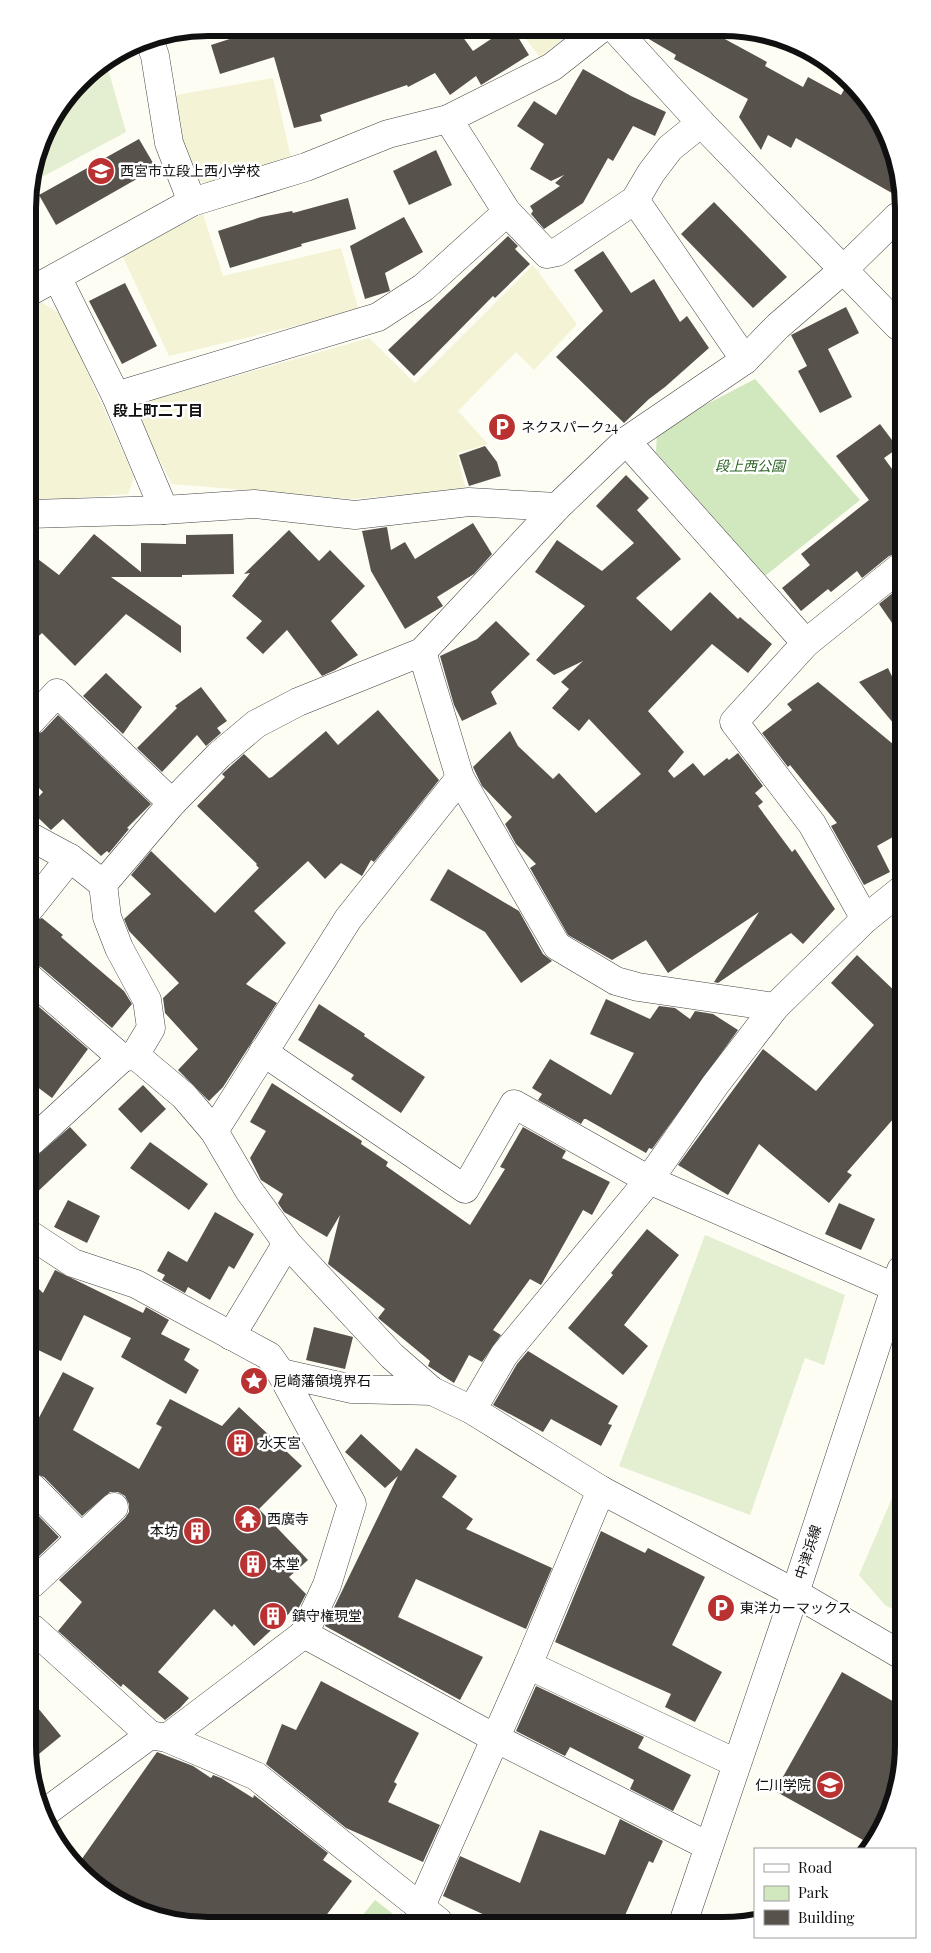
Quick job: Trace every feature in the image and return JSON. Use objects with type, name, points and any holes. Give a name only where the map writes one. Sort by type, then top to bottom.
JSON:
[{"type":"street","points":[[37,288],[192,202],[306,167],[388,134],[448,119],[552,67],[591,36]]},
{"type":"street","points":[[621,36],[701,124],[895,323]]},
{"type":"street","points":[[151,46],[155,56],[169,143],[192,202]]},
{"type":"street","points":[[448,119],[507,212],[547,254],[557,252],[636,200],[651,172],[670,148],[701,124]]},
{"type":"street","points":[[636,200],[745,360]]},
{"type":"street","points":[[116,396],[378,316],[424,287],[507,212]]},
{"type":"street","points":[[103,884],[172,803],[219,755],[256,724],[298,702],[422,652],[557,507],[626,441],[745,360],[778,326],[843,270],[895,220]]},
{"type":"street","points":[[56,277],[116,396],[164,510]]},
{"type":"street","points":[[626,441],[806,643]]},
{"type":"street","points":[[37,514],[164,510],[254,504],[355,515],[469,502],[557,507]]},
{"type":"street","points":[[865,919],[812,824],[734,722],[806,643],[895,571]]},
{"type":"street","points":[[422,652],[460,778],[557,946],[616,981],[638,987],[775,1008]]},
{"type":"street","points":[[37,714],[57,694],[172,803]]},
{"type":"street","points":[[214,1131],[348,919],[460,778]]},
{"type":"street","points":[[36,1137],[129,1057],[151,1028],[147,1000],[119,948],[110,925],[103,884],[70,858],[37,840]]},
{"type":"street","points":[[37,899],[70,858]]},
{"type":"street","points":[[472,1410],[504,1355],[649,1180],[715,1085],[775,1008],[865,919],[895,895]]},
{"type":"street","points":[[36,983],[129,1057],[184,1096],[214,1131],[248,1189],[287,1243],[392,1356],[432,1391],[472,1410],[601,1490],[795,1593],[894,1651]]},
{"type":"street","points":[[263,1052],[465,1189],[514,1104],[649,1180],[894,1279]]},
{"type":"street","points":[[36,1239],[73,1263],[136,1284],[268,1356],[281,1373],[352,1504],[327,1586],[304,1634],[158,1737],[49,1810]]},
{"type":"street","points":[[231,1336],[287,1243]]},
{"type":"street","name":"中津浜線","points":[[685,1917],[894,1295]]},
{"type":"street","points":[[281,1373],[352,1389],[432,1391]]},
{"type":"street","points":[[36,1632],[158,1737],[256,1776],[429,1913],[495,1738],[528,1665],[601,1490]]},
{"type":"street","points":[[36,1491],[81,1537]]},
{"type":"street","points":[[36,1580],[114,1507]]},
{"type":"street","points":[[304,1634],[495,1738],[708,1846]]},
{"type":"street","points":[[528,1665],[736,1763]]},
{"type":"green space","points":[[524,36],[566,36],[540,57]]},
{"type":"green space","points":[[108,69],[126,132],[39,178],[49,142],[65,113],[79,95]]},
{"type":"green space","points":[[273,78],[291,158],[210,185],[192,177],[171,96]]},
{"type":"green space","points":[[203,214],[223,276],[341,248],[359,311],[169,356],[122,255]]},
{"type":"green space","points":[[533,265],[577,324],[534,370],[516,352],[458,411],[488,444],[457,453],[466,490],[351,499],[172,484],[137,417],[145,402],[369,338],[415,383]]},
{"type":"green space","points":[[41,302],[62,315],[134,477],[128,494],[37,501],[37,304]]},
{"type":"green space","name":"段上西公園","points":[[755,379],[860,500],[765,576],[656,452],[657,430]]},
{"type":"green space","points":[[705,1235],[845,1295],[824,1365],[805,1358],[750,1515],[619,1466]]},
{"type":"green space","points":[[894,1493],[894,1610],[885,1605],[859,1575]]},
{"type":"green space","points":[[375,1900],[397,1917],[361,1917]]},
{"type":"building","points":[[239,36],[462,36],[473,51],[496,36],[517,36],[529,55],[481,85],[476,76],[450,95],[435,73],[408,87],[407,85],[320,115],[322,121],[294,128],[274,57],[220,74],[211,45]]},
{"type":"building","points":[[644,36],[719,36],[767,62],[765,66],[803,87],[808,77],[841,95],[845,88],[859,103],[872,122],[882,142],[889,164],[894,194],[796,138],[791,148],[768,135],[761,150],[739,117],[748,99],[674,59],[676,55]]},
{"type":"building","points":[[583,69],[631,96],[666,112],[655,136],[633,126],[613,161],[608,158],[583,203],[544,229],[531,214],[533,211],[530,206],[560,186],[555,183],[564,175],[551,181],[530,169],[544,144],[517,126],[534,101],[556,115]]},
{"type":"building","points":[[139,139],[156,168],[56,225],[39,195]]},
{"type":"building","points":[[436,150],[452,185],[409,205],[393,171]]},
{"type":"building","points":[[348,198],[356,229],[301,244],[302,246],[230,268],[218,231],[261,217],[292,211],[293,213]]},
{"type":"building","points":[[714,202],[787,277],[753,308],[681,234]]},
{"type":"building","points":[[404,217],[423,252],[385,273],[390,291],[365,299],[350,246]]},
{"type":"building","points":[[508,236],[518,246],[515,249],[530,264],[495,298],[493,296],[414,376],[388,350]]},
{"type":"building","points":[[603,251],[631,293],[654,279],[680,322],[687,316],[709,348],[624,423],[556,357],[603,311],[574,270]]},
{"type":"building","points":[[125,283],[157,346],[122,364],[89,301]]},
{"type":"building","points":[[846,307],[859,333],[828,349],[852,397],[820,413],[798,371],[807,366],[791,335]]},
{"type":"building","points":[[880,424],[895,444],[895,450],[884,458],[895,473],[895,554],[889,556],[862,578],[857,571],[831,592],[828,589],[801,611],[782,588],[810,565],[801,554],[869,500],[836,456]]},
{"type":"building","points":[[485,446],[497,462],[501,476],[469,486],[459,455]]},
{"type":"building","points":[[626,475],[649,498],[637,510],[681,559],[636,598],[671,631],[710,592],[738,619],[740,617],[772,644],[748,673],[712,644],[648,711],[684,752],[668,771],[674,778],[693,763],[704,776],[727,758],[729,760],[738,753],[763,786],[755,793],[763,802],[758,806],[792,852],[795,849],[835,909],[803,944],[791,933],[718,983],[714,982],[759,912],[668,973],[646,940],[612,960],[568,935],[530,868],[536,864],[516,844],[505,824],[512,817],[482,786],[473,767],[510,731],[518,746],[553,779],[559,773],[596,813],[641,774],[589,719],[579,731],[552,708],[569,689],[561,682],[583,661],[554,675],[536,660],[585,606],[535,572],[557,540],[602,571],[634,543],[596,506]]},
{"type":"building","points":[[473,523],[492,554],[474,574],[437,597],[443,606],[405,629],[371,571],[362,531],[387,527],[391,550],[405,542],[415,559]]},
{"type":"building","points":[[289,530],[319,561],[330,550],[365,586],[331,621],[358,655],[322,676],[287,630],[263,654],[246,638],[262,621],[232,596],[250,573],[244,574]]},
{"type":"building","points":[[94,534],[141,572],[141,543],[186,544],[186,535],[233,534],[234,574],[182,575],[182,577],[111,577],[181,626],[181,653],[126,614],[75,666],[42,633],[37,638],[37,558],[59,575]]},
{"type":"building","points":[[895,591],[895,627],[879,604]]},
{"type":"building","points":[[496,621],[530,654],[491,692],[497,704],[462,721],[454,705],[440,656],[477,639]]},
{"type":"building","points":[[888,668],[895,682],[895,725],[859,682]]},
{"type":"building","points":[[106,673],[142,707],[123,734],[83,696]]},
{"type":"building","points":[[818,682],[895,745],[895,836],[877,846],[890,872],[864,885],[831,826],[837,823],[790,765],[788,767],[762,733],[792,710],[787,704]]},
{"type":"building","points":[[201,687],[227,721],[217,728],[221,733],[206,746],[197,735],[162,772],[137,748],[177,708],[175,706]]},
{"type":"building","points":[[378,710],[439,780],[374,862],[371,860],[362,876],[341,863],[325,879],[308,861],[254,911],[286,943],[246,984],[277,1003],[223,1087],[209,1101],[178,1070],[198,1049],[165,1013],[163,998],[179,983],[129,931],[124,919],[151,894],[131,875],[151,851],[215,913],[259,868],[197,806],[225,777],[222,774],[244,754],[269,778],[272,777],[326,731],[338,745]]},
{"type":"building","points":[[58,715],[151,804],[127,828],[129,829],[109,853],[107,851],[101,856],[63,819],[51,830],[37,816],[37,799],[43,792],[37,786],[37,734],[42,732]]},
{"type":"building","points":[[448,869],[519,911],[543,954],[552,961],[521,983],[485,932],[430,900]]},
{"type":"building","points":[[42,918],[63,935],[61,937],[124,991],[132,1004],[112,1028],[41,967],[37,966],[37,920]]},
{"type":"building","points":[[857,955],[894,991],[894,1118],[847,1172],[852,1175],[829,1203],[759,1144],[728,1195],[678,1165],[763,1049],[816,1091],[874,1025],[831,983]]},
{"type":"building","points":[[606,999],[650,1019],[659,1006],[675,1008],[690,1019],[695,1011],[713,1014],[738,1030],[652,1149],[649,1148],[646,1153],[586,1119],[581,1124],[538,1100],[542,1094],[532,1088],[550,1059],[611,1095],[634,1053],[590,1034]]},
{"type":"building","points":[[319,1004],[425,1077],[401,1113],[351,1079],[354,1075],[298,1040]]},
{"type":"building","points":[[36,1005],[88,1049],[52,1098],[36,1086]]},
{"type":"building","points":[[272,1083],[362,1141],[361,1144],[388,1162],[386,1166],[470,1225],[505,1169],[500,1167],[523,1127],[566,1151],[562,1158],[610,1182],[592,1215],[583,1210],[541,1285],[530,1279],[493,1330],[501,1335],[482,1362],[469,1355],[454,1383],[428,1366],[430,1361],[378,1318],[385,1309],[328,1264],[340,1215],[327,1237],[284,1212],[278,1203],[283,1194],[261,1180],[250,1158],[266,1131],[250,1122]]},
{"type":"building","points":[[143,1085],[166,1109],[141,1133],[118,1109]]},
{"type":"building","points":[[70,1127],[87,1145],[36,1193],[36,1156]]},
{"type":"building","points":[[150,1142],[208,1184],[189,1210],[130,1168]]},
{"type":"building","points":[[68,1200],[100,1216],[87,1243],[54,1227]]},
{"type":"building","points":[[839,1203],[875,1219],[861,1250],[825,1234]]},
{"type":"building","points":[[215,1212],[254,1234],[234,1269],[229,1266],[210,1300],[188,1287],[185,1293],[162,1280],[165,1275],[157,1271],[168,1251],[187,1262]]},
{"type":"building","points":[[647,1229],[679,1255],[624,1325],[648,1346],[623,1375],[568,1328],[613,1275],[611,1273]]},
{"type":"building","points":[[55,1270],[143,1313],[146,1307],[169,1320],[161,1334],[190,1349],[184,1360],[199,1370],[186,1394],[121,1357],[131,1338],[84,1315],[61,1361],[36,1349],[36,1286],[43,1293]]},
{"type":"building","points":[[314,1327],[353,1337],[345,1369],[306,1360]]},
{"type":"building","points":[[528,1351],[618,1406],[608,1424],[612,1425],[601,1446],[551,1419],[543,1432],[493,1405],[517,1364]]},
{"type":"building","points":[[63,1372],[94,1388],[73,1430],[139,1469],[162,1427],[156,1424],[170,1399],[222,1426],[239,1407],[302,1466],[259,1509],[308,1560],[289,1577],[306,1594],[297,1611],[294,1609],[254,1646],[234,1624],[232,1627],[214,1609],[158,1672],[189,1698],[165,1720],[123,1684],[121,1687],[58,1631],[82,1602],[59,1580],[125,1518],[129,1512],[129,1504],[125,1496],[118,1492],[110,1492],[82,1516],[44,1477],[36,1474],[36,1423]]},
{"type":"building","points":[[361,1434],[401,1471],[416,1448],[457,1476],[442,1497],[473,1519],[466,1529],[552,1568],[526,1629],[416,1579],[398,1617],[483,1657],[460,1700],[325,1626],[398,1476],[385,1488],[345,1452]]},
{"type":"building","points":[[36,1513],[59,1537],[36,1557]]},
{"type":"building","points":[[601,1531],[645,1553],[648,1548],[705,1577],[672,1645],[722,1672],[695,1722],[665,1707],[671,1694],[555,1642]]},
{"type":"building","points":[[842,1672],[894,1702],[894,1756],[889,1789],[882,1811],[865,1841],[775,1791]]},
{"type":"building","points":[[321,1681],[419,1733],[394,1782],[397,1784],[388,1802],[440,1825],[423,1862],[346,1828],[266,1764],[282,1724],[296,1730]]},
{"type":"building","points":[[536,1686],[644,1737],[638,1748],[691,1775],[673,1811],[630,1789],[634,1780],[570,1747],[565,1756],[516,1731]]},
{"type":"building","points":[[36,1706],[61,1736],[37,1756]]},
{"type":"building","points":[[157,1752],[193,1766],[211,1778],[213,1775],[221,1778],[253,1798],[254,1795],[328,1853],[323,1860],[352,1881],[325,1917],[208,1917],[174,1913],[153,1908],[132,1899],[95,1874],[81,1860]]},
{"type":"building","points":[[620,1819],[663,1841],[653,1863],[649,1861],[624,1917],[489,1917],[443,1896],[460,1856],[520,1883],[540,1830],[605,1855]]},
{"type":"place","name":"西宮市立段上西小学校","points":[[101,171]]},
{"type":"place","name":"ネクスパーク24","points":[[502,427]]},
{"type":"place","name":"尼崎藩領境界石","points":[[254,1381]]},
{"type":"place","name":"水天宮","points":[[240,1443]]},
{"type":"place","name":"西廣寺","points":[[248,1519]]},
{"type":"place","name":"本坊","points":[[197,1531]]},
{"type":"place","name":"本堂","points":[[253,1564]]},
{"type":"place","name":"東洋カーマックス","points":[[721,1608]]},
{"type":"place","name":"鎮守権現堂","points":[[273,1616]]},
{"type":"place","name":"仁川学院","points":[[830,1785]]},
{"type":"district","name":"段上町二丁目","points":[[158,411]]}]
